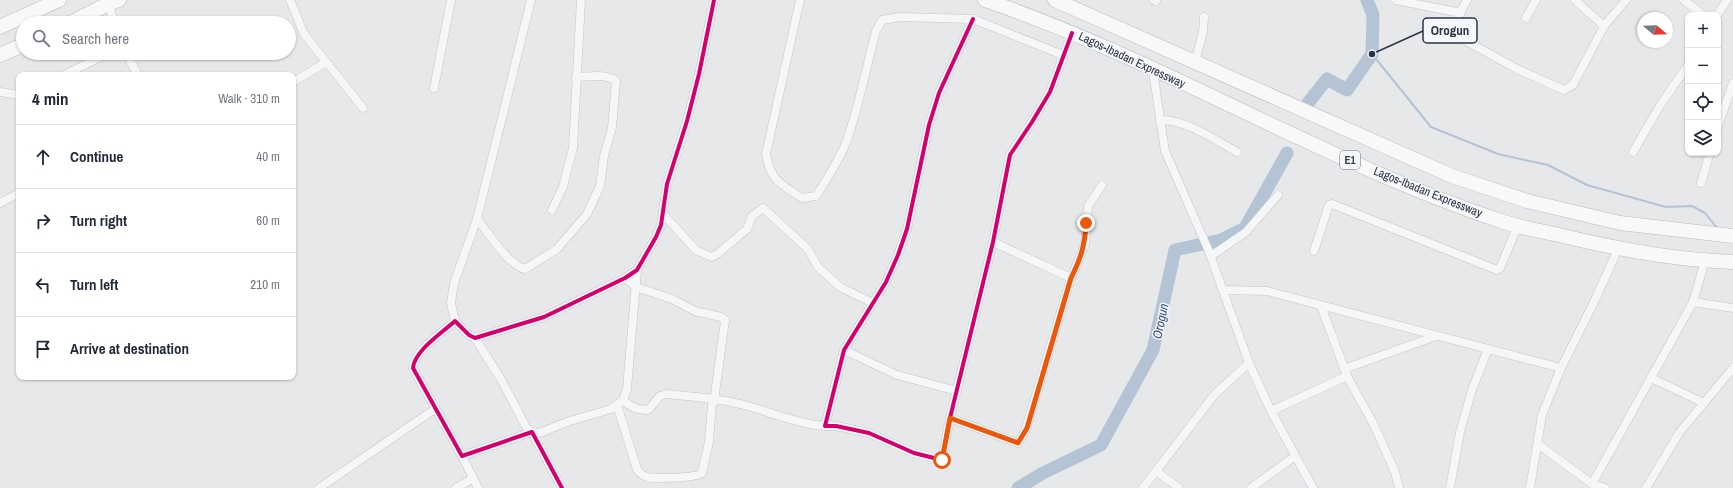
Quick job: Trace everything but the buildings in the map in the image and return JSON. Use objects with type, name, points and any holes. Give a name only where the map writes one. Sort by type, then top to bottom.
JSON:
[{"type":"highway","points":[[24,16],[60,0]]},
{"type":"highway","name":"Lagos-Ibadan Expressway","points":[[985,0],[1072,33],[1388,178],[1506,222],[1618,249],[1705,261],[1733,262]]},
{"type":"highway","name":"Lagos-Ibadan Expressway","points":[[1055,0],[1446,173],[1527,201],[1620,223],[1733,236]]},
{"type":"highway","points":[[84,16],[113,2]]},
{"type":"highway","points":[[0,27],[16,20]]},
{"type":"highway","points":[[0,55],[16,48]]},
{"type":"street","points":[[290,0],[304,34],[363,108]]},
{"type":"street","points":[[434,88],[450,0]]},
{"type":"street","points":[[531,0],[477,219],[454,283],[451,303],[455,321],[469,335],[475,338],[502,381],[526,427],[532,432],[562,488]]},
{"type":"street","points":[[552,210],[564,187],[571,159],[580,0]]},
{"type":"street","points":[[475,338],[544,317],[625,278],[637,270],[656,237],[661,225],[667,184],[687,121],[699,74],[714,0]]},
{"type":"street","points":[[800,0],[766,154],[768,167],[775,179],[802,198],[816,196],[833,170],[845,144],[856,109],[876,31],[882,20],[900,17],[973,19],[1063,55]]},
{"type":"street","points":[[1396,0],[1461,13]]},
{"type":"street","points":[[1467,0],[1456,26],[1456,32],[1459,37],[1517,69],[1564,90],[1573,85],[1604,26],[1626,0]]},
{"type":"street","points":[[1526,18],[1536,0]]},
{"type":"street","points":[[1575,0],[1604,26]]},
{"type":"street","points":[[1684,0],[1699,12]]},
{"type":"street","points":[[1719,12],[1727,0]]},
{"type":"street","points":[[113,2],[114,16]]},
{"type":"street","points":[[1195,62],[1204,17]]},
{"type":"street","points":[[825,426],[844,350],[886,282],[898,255],[907,229],[931,119],[939,93],[973,19]]},
{"type":"street","points":[[620,402],[640,410],[648,410],[660,396],[667,394],[721,400],[765,410],[805,424],[836,426],[869,433],[914,453],[942,460],[956,391],[993,242],[1010,155],[1050,92],[1072,33]]},
{"type":"street","points":[[70,72],[95,60]]},
{"type":"street","points":[[130,60],[136,72]]},
{"type":"street","points":[[296,80],[325,62]]},
{"type":"street","points":[[1633,152],[1661,104],[1685,69]]},
{"type":"street","points":[[1153,71],[1164,151],[1209,252],[1249,363],[1271,411],[1312,488]]},
{"type":"street","points":[[477,219],[518,268],[525,269],[557,249],[587,214],[600,186],[604,156],[612,128],[616,81],[612,77],[576,77]]},
{"type":"street","points":[[1720,120],[1733,83]]},
{"type":"street","points":[[0,92],[16,95]]},
{"type":"street","points":[[1160,120],[1168,120],[1184,124],[1237,152]]},
{"type":"street","points":[[1701,183],[1709,156]]},
{"type":"street","points":[[950,418],[1018,443],[1027,428],[1071,278],[1084,245],[1088,206],[1102,185]]},
{"type":"street","points":[[0,203],[16,195]]},
{"type":"street","points":[[1209,252],[1246,232],[1278,195]]},
{"type":"street","points":[[1314,251],[1329,205],[1332,204],[1497,270],[1500,268],[1518,225]]},
{"type":"street","points":[[663,214],[696,250],[711,257],[716,255],[747,229],[752,216],[763,208],[808,250],[818,267],[840,287],[873,303]]},
{"type":"street","points":[[993,242],[1071,278]]},
{"type":"street","points":[[1530,488],[1542,415],[1561,368],[1595,300],[1618,249]]},
{"type":"street","points":[[1592,484],[1693,302],[1705,261]]},
{"type":"street","points":[[462,456],[532,432],[538,433],[570,421],[611,409],[620,402],[628,381],[637,270]]},
{"type":"street","points":[[620,402],[639,472],[644,476],[652,478],[700,475],[704,470],[709,442],[712,404],[714,400],[725,320],[721,316],[695,311],[672,298],[636,287],[625,278]]},
{"type":"street","points":[[1223,290],[1267,291],[1561,368]]},
{"type":"street","points":[[1693,302],[1733,308]]},
{"type":"street","points":[[1321,306],[1346,372],[1374,425],[1395,472],[1399,488]]},
{"type":"street","points":[[455,321],[421,351],[414,361],[413,368],[478,488]]},
{"type":"street","points":[[1271,411],[1346,372],[1436,336]]},
{"type":"street","points":[[1450,488],[1460,432],[1472,390],[1488,349]]},
{"type":"street","points":[[844,350],[897,375],[956,391]]},
{"type":"street","points":[[1143,488],[1215,394],[1249,363]]},
{"type":"street","points":[[1646,488],[1679,433],[1733,368]]},
{"type":"street","points":[[1651,378],[1704,403]]},
{"type":"street","points":[[319,488],[435,409]]},
{"type":"street","points":[[1538,444],[1592,484],[1605,488]]},
{"type":"street","points":[[1250,488],[1295,456]]},
{"type":"street","points":[[1156,471],[1179,488]]},
{"type":"street","points":[[456,488],[473,478]]},
{"type":"waterway","name":"Orogun","points":[[1308,103],[1327,79],[1347,90],[1372,54],[1373,15],[1367,0]]},
{"type":"waterway","points":[[1372,54],[1431,127],[1498,154],[1548,165],[1587,185],[1666,207],[1692,206],[1705,213],[1717,228]]},
{"type":"waterway","name":"Orogun","points":[[1018,488],[1043,473],[1101,445],[1153,350],[1175,250],[1221,240],[1245,228],[1287,153]]},
{"type":"cycle path","points":[[562,488],[532,432],[462,456],[413,368],[418,355],[455,321],[469,335],[475,338],[544,317],[625,278],[637,270],[656,237],[661,225],[667,184],[687,121],[699,74],[714,0]]},
{"type":"cycle path","points":[[973,19],[939,93],[929,125],[907,229],[898,255],[886,282],[844,350],[825,426],[836,426],[869,433],[914,453],[942,460],[950,418],[993,242],[1010,155],[1050,92],[1072,33]]},
{"type":"place","name":"Orogun","points":[[1372,54]]},
{"type":"route","points":[[942,460],[950,418],[1018,443],[1027,428],[1071,278],[1081,256],[1084,245],[1086,223]]}]
